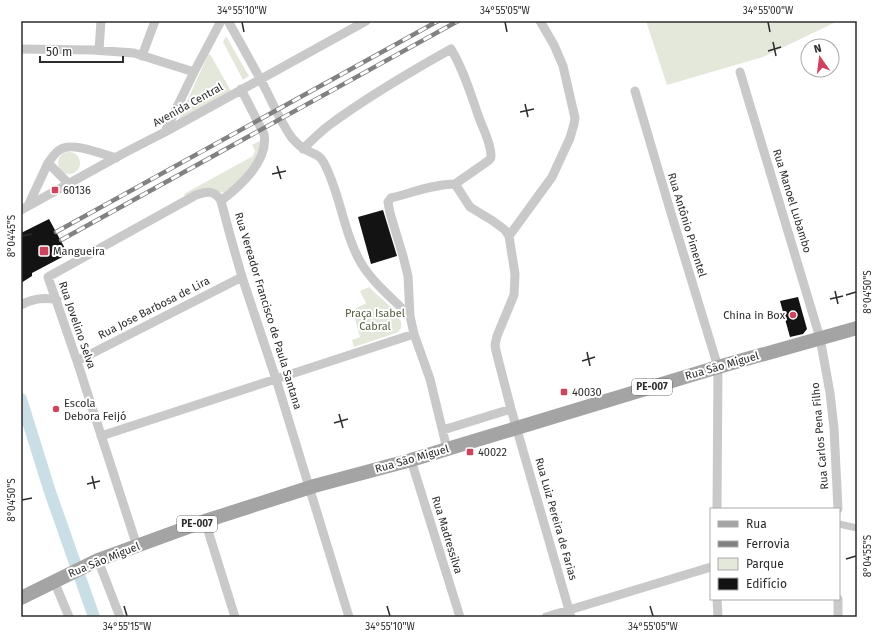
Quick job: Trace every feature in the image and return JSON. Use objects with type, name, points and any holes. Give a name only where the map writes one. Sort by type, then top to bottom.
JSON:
[{"type":"main road","name":"Rua São Miguel","points":[[21,598],[98,560],[204,522],[310,488],[411,460],[718,366],[857,328]]},
{"type":"street","points":[[99,50],[101,21]]},
{"type":"street","points":[[142,56],[155,21]]},
{"type":"street","points":[[165,132],[221,21]]},
{"type":"street","points":[[228,21],[285,128],[303,149],[319,156],[323,161],[336,190],[351,240],[361,262],[371,277],[410,316]]},
{"type":"street","name":"Avenida Central","points":[[23,206],[68,184],[165,132],[366,21]]},
{"type":"street","points":[[455,184],[470,207],[493,221],[505,230],[509,236],[552,176],[570,138],[575,118],[563,66],[554,45],[540,21]]},
{"type":"street","points":[[21,49],[99,50],[134,53],[194,72]]},
{"type":"street","points":[[303,149],[327,127],[363,101],[451,49],[464,76],[488,141],[491,158],[455,184],[433,186],[391,198],[388,202],[388,207],[408,276],[410,316],[414,334],[430,379],[447,449]]},
{"type":"street","name":"Rua Manoel Lubambo","points":[[740,72],[820,338]]},
{"type":"street","points":[[221,201],[246,179],[256,165],[264,149],[266,141],[242,90]]},
{"type":"street","name":"Rua Antônio Pimentel","points":[[635,91],[718,366],[717,508]]},
{"type":"street","points":[[23,206],[48,163],[60,149],[71,146],[79,147],[116,158]]},
{"type":"street","points":[[48,163],[68,184]]},
{"type":"street","name":"Rua Jovelino Selva","points":[[137,546],[78,361],[48,277],[203,192],[215,193],[221,201]]},
{"type":"street","name":"Rua Vereador Francisco de Paula Santana","points":[[221,201],[242,276],[276,379],[349,617]]},
{"type":"street","name":"Rua Luiz Pereira de Farias","points":[[509,236],[515,274],[514,295],[495,344],[511,409],[570,614]]},
{"type":"street","name":"Rua Jose Barbosa de Lira","points":[[78,361],[242,276]]},
{"type":"street","points":[[21,305],[32,300],[50,298],[57,300]]},
{"type":"street","points":[[102,436],[414,334]]},
{"type":"street","name":"Rua Carlos Pena Filho","points":[[820,338],[830,393],[834,428],[838,508]]},
{"type":"street","name":"Rua São Miguel","points":[[443,430],[511,409]]},
{"type":"street","name":"Rua Madressilva","points":[[411,460],[460,617]]},
{"type":"street","points":[[204,522],[235,617]]},
{"type":"street","points":[[840,524],[857,528]]},
{"type":"street","points":[[98,560],[120,617]]},
{"type":"street","points":[[546,617],[570,614],[710,568]]},
{"type":"street","points":[[54,581],[69,617]]},
{"type":"street","points":[[718,600],[718,617]]},
{"type":"street","points":[[838,600],[838,617]]},
{"type":"green space","points":[[646,21],[838,21],[763,57],[667,85]]},
{"type":"green space","points":[[226,36],[249,76],[243,80],[223,42]]},
{"type":"green space","points":[[210,54],[231,91],[179,119],[208,55]]},
{"type":"green space","points":[[263,139],[262,161],[225,193],[218,192],[186,198],[184,194],[253,156],[255,151],[252,145]]},
{"type":"green space","points":[[69,152],[77,155],[80,163],[77,171],[69,174],[61,171],[58,163],[61,155]]},
{"type":"green space","name":"Praça Isabel Cabral","points":[[369,287],[393,309],[401,323],[401,328],[396,333],[354,347],[352,340],[360,337],[351,311],[366,303],[360,291]]},
{"type":"building","points":[[383,210],[397,256],[371,264],[358,217]]},
{"type":"building","name":"Mangueira","points":[[49,219],[68,254],[32,273],[32,276],[21,283],[21,233]]},
{"type":"building","name":"China in Box","points":[[798,297],[807,329],[803,334],[790,337],[780,301]]},
{"type":"waterway","points":[[21,399],[50,492],[94,617]]},
{"type":"railway","points":[[56,232],[438,21]]},
{"type":"railway","points":[[61,240],[458,21]]},
{"type":"place","name":"60136","points":[[55,190]]},
{"type":"place","name":"Mangueira","points":[[44,251]]},
{"type":"place","name":"China in Box","points":[[793,315]]},
{"type":"place","name":"40030","points":[[564,392]]},
{"type":"place","name":"Escola Debora Feijó","points":[[56,409]]},
{"type":"place","name":"40022","points":[[470,452]]}]
